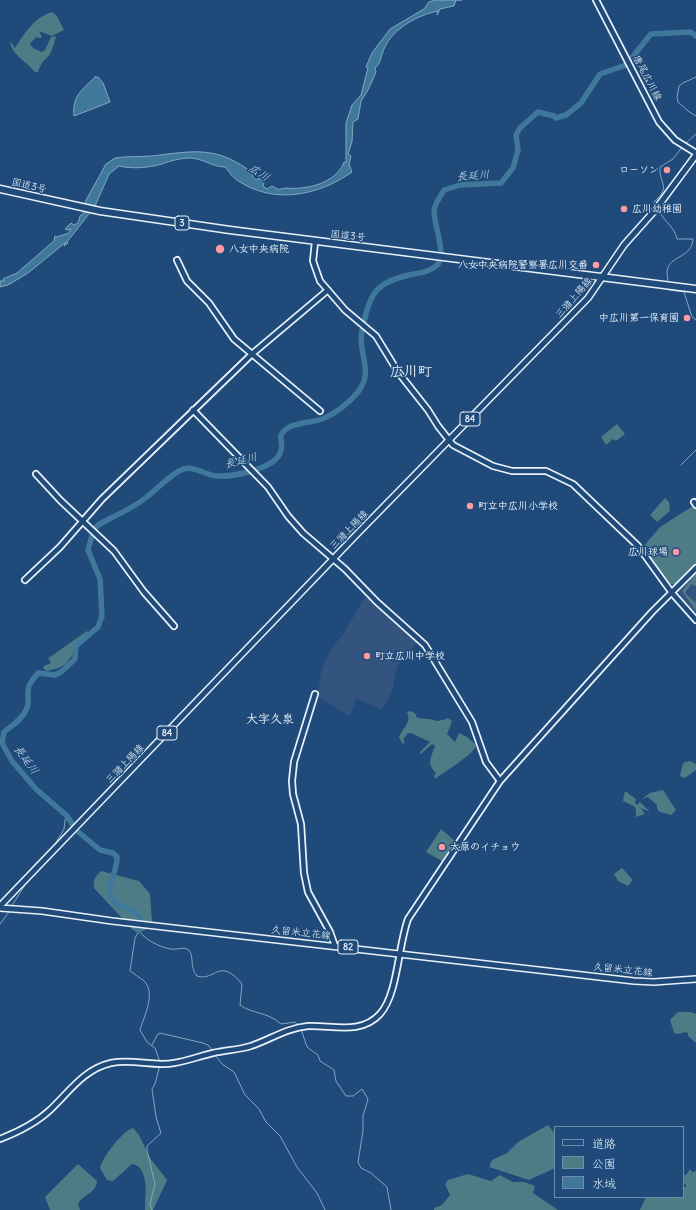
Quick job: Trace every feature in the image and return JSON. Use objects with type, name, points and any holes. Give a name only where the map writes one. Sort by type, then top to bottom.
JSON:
[{"type":"highway","name":"国道3号","points":[[0,189],[95,210],[315,242],[603,277],[696,290]]},
{"type":"main road","name":"三潴上陽線","points":[[0,907],[334,558],[588,298],[624,245],[657,208],[696,154]]},
{"type":"main road","name":"久留米立花線","points":[[0,907],[634,981],[654,982],[696,979]]},
{"type":"street","name":"唐尾広川線","points":[[596,0],[660,122],[675,140],[696,154]]},
{"type":"street","points":[[315,242],[313,256],[315,270],[320,281],[345,310],[376,336],[398,372],[428,410],[449,441],[462,451],[493,466],[512,470],[546,471],[573,484],[638,546],[672,593],[696,620]]},
{"type":"street","points":[[177,260],[187,281],[209,303],[234,339],[320,411]]},
{"type":"street","points":[[25,580],[54,552],[82,520],[252,354],[328,290]]},
{"type":"street","points":[[194,410],[268,487],[288,516],[303,532],[334,558],[377,602],[425,645],[472,722],[486,762],[500,781]]},
{"type":"street","points":[[36,474],[114,550],[144,592],[174,626]]},
{"type":"street","points":[[0,1139],[35,1122],[78,1081],[99,1067],[111,1063],[129,1061],[160,1064],[176,1063],[219,1052],[242,1049],[292,1029],[310,1026],[354,1028],[371,1022],[379,1015],[388,1002],[400,943],[408,919],[500,781],[696,568]]},
{"type":"street","points":[[315,694],[294,762],[292,788],[300,824],[304,874],[308,892],[335,946]]},
{"type":"shaded area","points":[[696,572],[696,618],[680,598],[679,589]]},
{"type":"shaded area","name":"町立広川中学校","points":[[368,598],[416,641],[416,644],[397,667],[392,692],[382,710],[356,698],[350,717],[317,696],[322,668],[330,651],[345,631],[364,599]]},
{"type":"green space","points":[[52,12],[57,16],[64,30],[52,36],[39,31],[42,37],[36,37],[30,44],[33,48],[42,52],[45,50],[51,37],[56,36],[50,54],[41,64],[38,72],[35,72],[16,54],[10,41],[15,48],[35,22]]},
{"type":"green space","points":[[617,424],[625,434],[616,441],[613,439],[606,445],[601,437]]},
{"type":"green space","points":[[665,498],[669,502],[670,511],[657,522],[650,515]]},
{"type":"green space","name":"広川球場","points":[[693,506],[696,510],[696,564],[676,584],[669,584],[643,547],[660,527]]},
{"type":"green space","points":[[696,574],[696,586],[691,584],[685,593],[696,603],[696,611],[682,591]]},
{"type":"green space","points":[[87,631],[89,633],[77,643],[72,656],[64,665],[59,668],[46,671],[43,668],[51,663],[48,658]]},
{"type":"green space","points":[[411,711],[416,714],[416,717],[420,718],[438,721],[448,718],[452,721],[447,734],[455,742],[459,733],[467,737],[476,745],[474,749],[465,758],[435,779],[434,776],[436,773],[431,766],[430,760],[435,746],[432,744],[421,754],[420,752],[430,742],[408,733],[404,738],[404,744],[399,737],[408,722],[407,712]]},
{"type":"green space","points":[[690,761],[696,764],[696,770],[685,778],[680,776],[683,763]]},
{"type":"green space","points":[[663,790],[676,810],[671,815],[660,812],[657,809],[657,805],[648,797],[642,799],[650,793]]},
{"type":"green space","points":[[625,791],[636,799],[635,803],[637,805],[640,802],[650,812],[641,808],[645,814],[636,817],[636,810],[634,806],[623,801]]},
{"type":"green space","points":[[441,829],[455,841],[442,861],[426,852]]},
{"type":"green space","points":[[622,868],[633,880],[628,886],[618,881],[614,874]]},
{"type":"green space","points":[[101,871],[139,881],[150,894],[152,921],[145,930],[138,933],[133,930],[94,888],[95,879]]},
{"type":"green space","points":[[678,1012],[691,1012],[696,1014],[696,1043],[688,1036],[688,1033],[674,1033],[670,1020]]},
{"type":"green space","points":[[548,1125],[554,1133],[554,1168],[529,1180],[489,1167],[492,1160],[507,1153],[518,1142]]},
{"type":"green space","points":[[133,1128],[139,1135],[150,1158],[167,1180],[153,1210],[145,1210],[146,1191],[144,1176],[138,1166],[132,1164],[113,1181],[107,1180],[100,1168],[114,1145],[124,1134]]},
{"type":"green space","points":[[78,1164],[97,1181],[94,1189],[78,1204],[80,1210],[50,1210],[45,1197]]},
{"type":"green space","points":[[690,1169],[692,1172],[696,1171],[696,1210],[640,1210],[646,1198],[684,1198],[684,1187],[686,1187],[686,1185],[684,1183],[684,1174],[686,1175]]},
{"type":"green space","points":[[468,1174],[491,1181],[500,1175],[513,1182],[524,1182],[535,1186],[533,1193],[558,1210],[434,1210],[434,1208],[442,1205],[450,1195],[445,1184],[448,1180]]},
{"type":"water","points":[[437,0],[456,0],[454,6],[440,9],[437,15],[438,11],[414,19],[393,35],[384,49],[380,62],[375,68],[376,72],[361,101],[358,119],[353,122],[352,142],[348,154],[351,156],[349,164],[352,172],[325,187],[310,192],[280,195],[265,193],[251,188],[235,178],[225,167],[216,166],[194,158],[179,159],[146,167],[129,168],[119,166],[109,174],[95,206],[67,242],[68,243],[64,246],[66,242],[28,273],[8,285],[0,287],[0,281],[4,281],[3,279],[17,273],[54,241],[55,236],[57,237],[69,233],[71,229],[65,229],[71,223],[74,225],[78,223],[80,216],[86,211],[84,204],[106,164],[115,158],[193,152],[217,154],[241,165],[254,174],[252,176],[256,180],[259,178],[264,182],[263,186],[267,189],[272,186],[277,189],[302,188],[319,184],[334,176],[340,170],[344,162],[346,163],[346,123],[352,105],[361,95],[368,68],[366,67],[372,53],[390,29],[424,9],[429,2]]},
{"type":"water","points":[[95,77],[98,77],[103,83],[110,102],[74,116],[76,98]]},
{"type":"waterway","name":"長延川","points":[[139,931],[140,922],[139,916],[136,912],[119,905],[111,897],[110,887],[116,867],[117,857],[113,853],[100,850],[76,830],[67,816],[36,789],[12,761],[2,743],[4,732],[24,714],[28,704],[29,686],[38,673],[55,675],[61,672],[75,659],[76,646],[98,627],[102,616],[100,579],[88,550],[93,532],[98,525],[137,504],[171,476],[184,469],[189,468],[212,475],[224,476],[243,473],[263,467],[278,457],[282,448],[281,435],[285,430],[294,425],[322,419],[346,404],[358,392],[363,384],[365,376],[361,339],[371,298],[376,291],[390,281],[429,270],[435,267],[440,261],[441,255],[434,209],[444,190],[460,185],[501,183],[513,168],[518,150],[516,135],[520,128],[538,112],[554,116],[556,118],[566,115],[581,103],[600,74],[626,65],[651,34],[691,32],[696,36]]},
{"type":"waterway","points":[[696,77],[679,86],[677,97],[678,102],[696,116]]},
{"type":"waterway","points":[[685,144],[696,134]]},
{"type":"waterway","points":[[655,206],[654,202],[664,188],[660,167],[673,159],[683,146]]},
{"type":"waterway","points":[[659,210],[674,230],[677,239],[693,239],[689,250],[671,262],[668,267],[668,282]]},
{"type":"waterway","points":[[669,290],[684,292],[692,317],[696,320]]},
{"type":"waterway","points":[[681,465],[696,450]]},
{"type":"waterway","points":[[40,861],[54,846],[64,829],[67,816]]},
{"type":"waterway","points":[[11,907],[29,879]]},
{"type":"waterway","points":[[0,924],[9,912]]},
{"type":"waterway","points":[[160,1062],[155,1048],[147,1042],[140,1030],[148,1004],[149,991],[143,980],[130,971],[135,938],[139,931],[153,943],[162,947],[187,949],[191,953],[193,969],[197,976],[203,977],[222,971],[228,972],[234,976],[242,984],[240,1005],[245,1008],[270,1017],[281,1024],[295,1022],[298,1025]]},
{"type":"waterway","points":[[301,1029],[307,1047],[318,1055],[320,1061],[334,1070],[336,1081],[346,1096],[353,1096],[362,1089],[368,1099],[363,1116],[363,1131],[358,1162],[361,1168],[371,1173],[387,1187],[391,1210]]},
{"type":"waterway","points":[[152,1045],[160,1033],[203,1043],[208,1045],[214,1052]]},
{"type":"waterway","points":[[215,1055],[222,1064],[234,1072],[245,1095],[259,1109],[266,1122],[280,1136],[297,1167],[317,1193],[325,1210]]},
{"type":"waterway","points":[[152,1210],[150,1204],[155,1184],[147,1146],[161,1133],[156,1117],[152,1089],[155,1084],[160,1065]]},
{"type":"place","name":"ローソン","points":[[667,170]]},
{"type":"place","name":"広川幼稚園","points":[[624,209]]},
{"type":"place","name":"八女中央病院","points":[[220,249]]},
{"type":"place","name":"八女中央病院警察署広川交番","points":[[596,265]]},
{"type":"place","name":"中広川第一保育園","points":[[687,318]]},
{"type":"place","name":"町立中広川小学校","points":[[470,506]]},
{"type":"place","name":"広川球場","points":[[676,552]]},
{"type":"place","name":"町立広川中学校","points":[[367,656]]},
{"type":"place","name":"太原のイチョウ","points":[[442,847]]},
{"type":"district","name":"広川町","points":[[411,372]]},
{"type":"district","name":"大字久泉","points":[[270,720]]},
{"type":"water label","name":"広川","points":[[259,173]]}]
